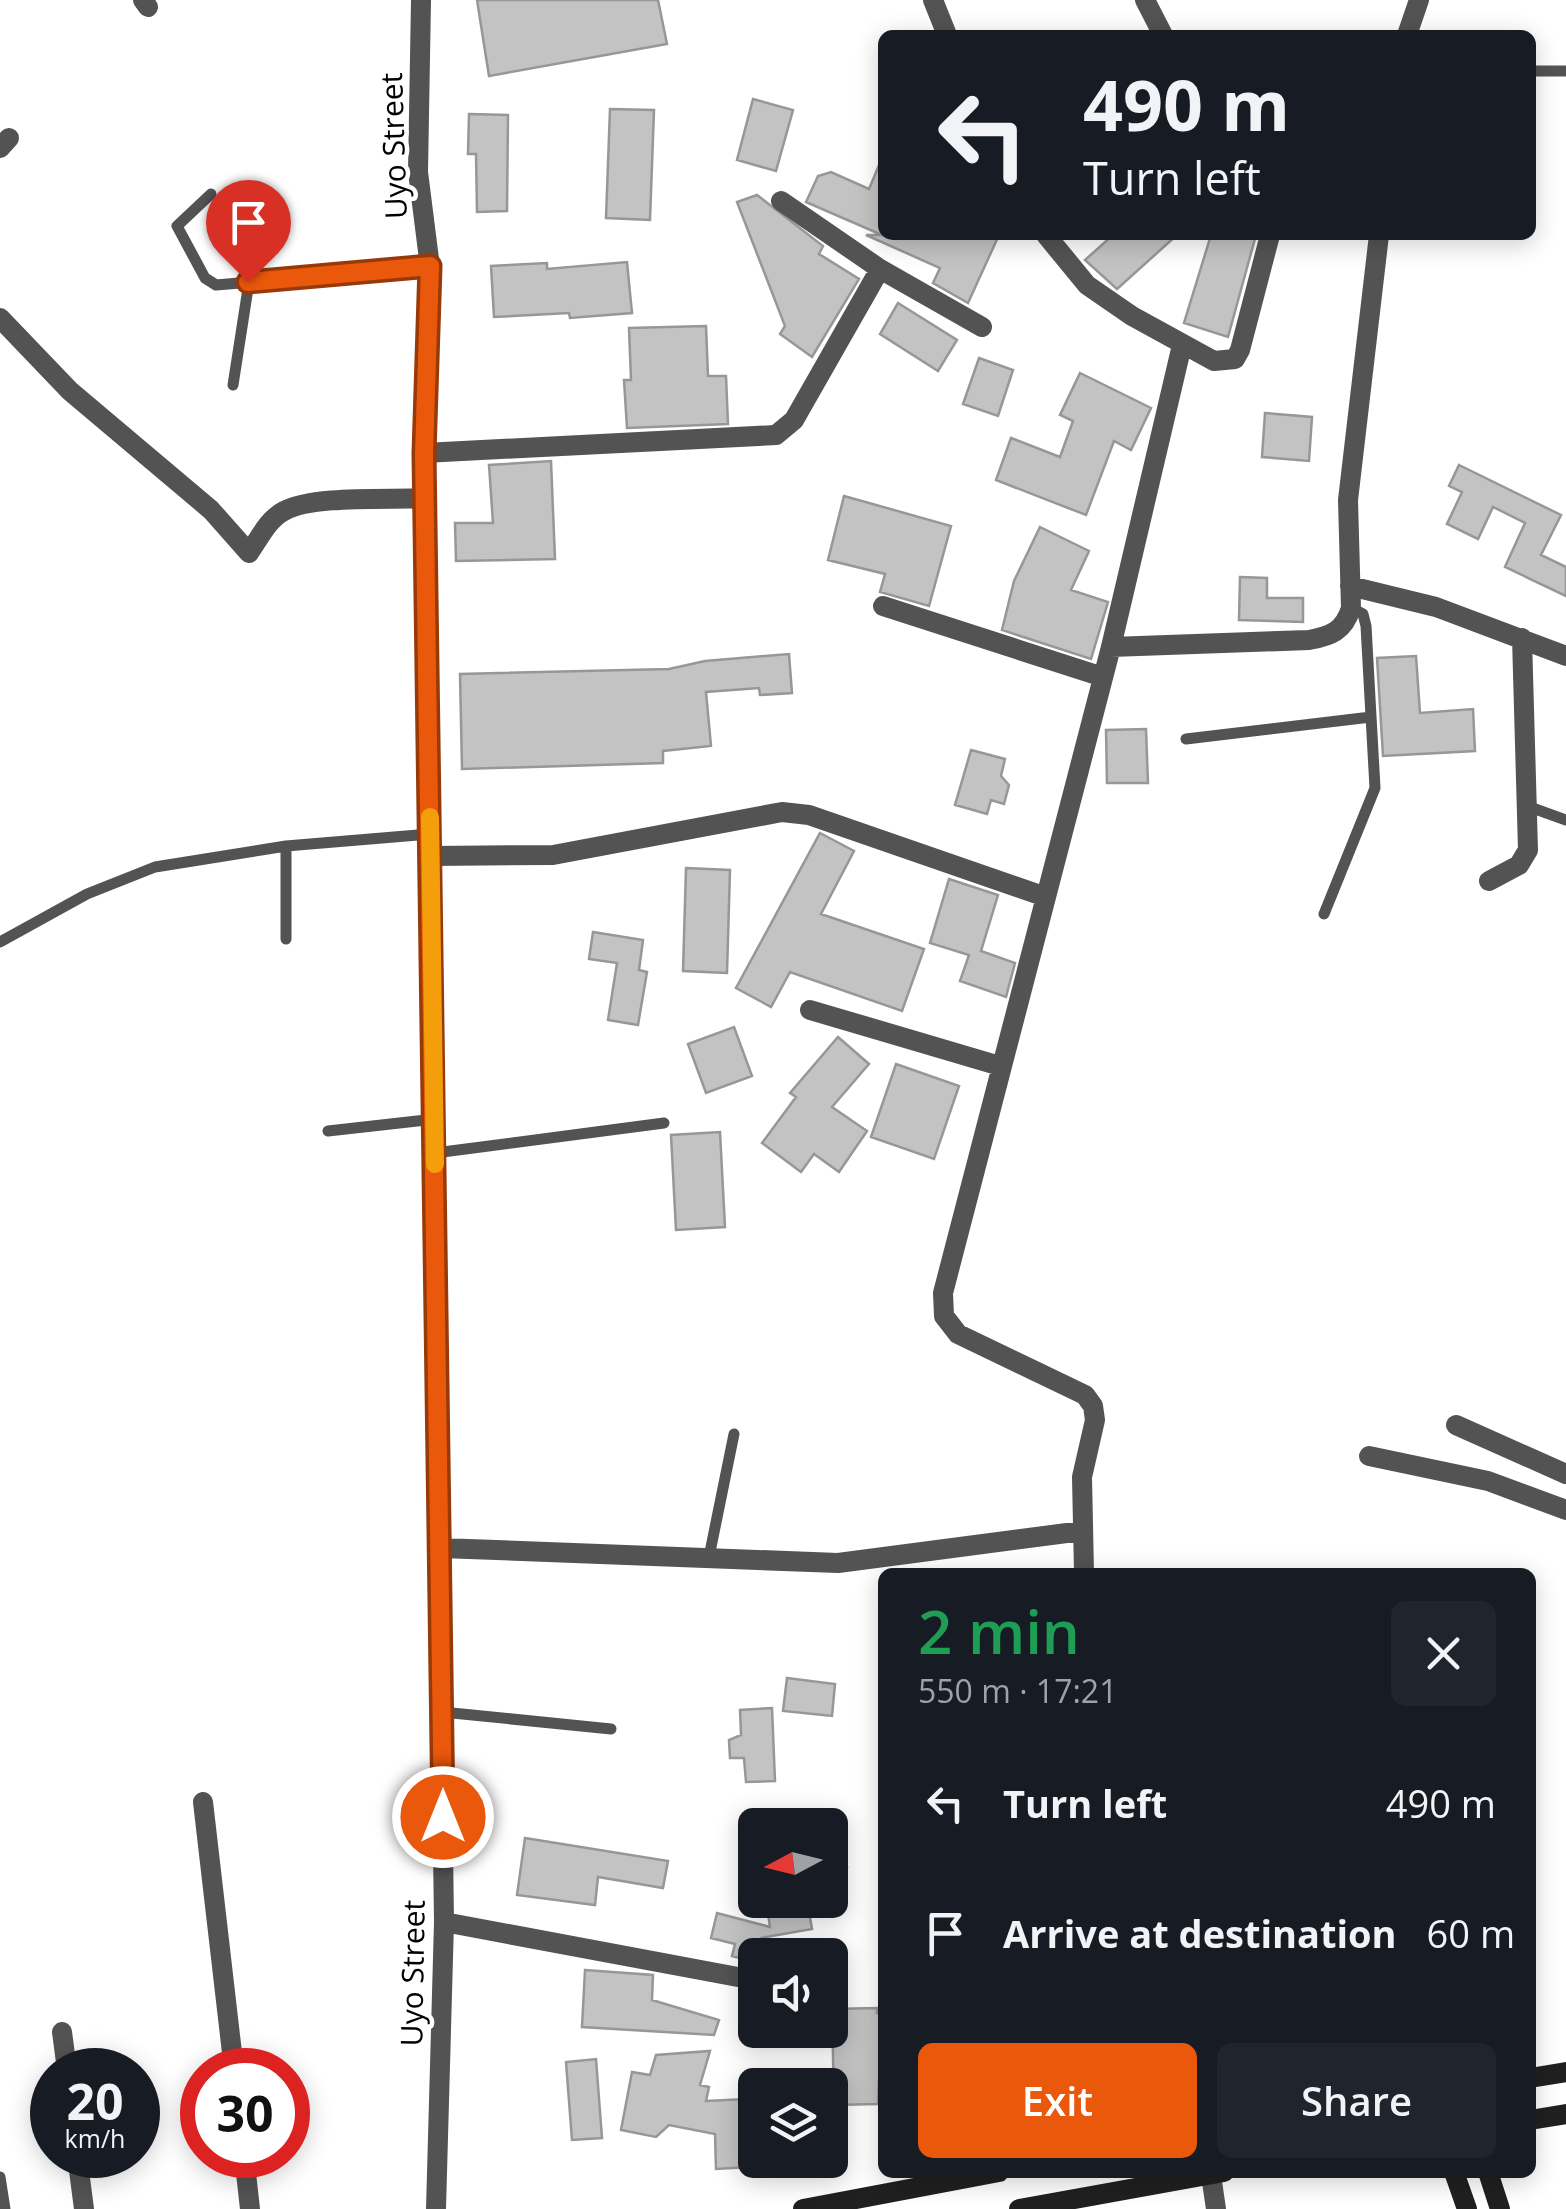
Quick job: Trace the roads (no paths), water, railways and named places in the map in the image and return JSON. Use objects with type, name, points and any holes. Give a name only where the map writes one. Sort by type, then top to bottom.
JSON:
[{"type":"main road","points":[[1536,2077],[1566,2072]]},
{"type":"main road","points":[[1536,2119],[1566,2114]]},
{"type":"main road","points":[[803,2209],[967,2178]]},
{"type":"main road","points":[[1019,2209],[1195,2178]]},
{"type":"main road","points":[[1456,2178],[1467,2209]]},
{"type":"main road","points":[[1490,2178],[1500,2209]]},
{"type":"street","name":"Uyo Street","points":[[421,0],[418,172],[430,266],[424,498],[444,1922],[436,2209]]},
{"type":"street","points":[[933,0],[944,30]]},
{"type":"street","points":[[1145,0],[1160,30]]},
{"type":"street","points":[[1409,30],[1420,0]]},
{"type":"street","points":[[781,201],[880,269],[982,328]]},
{"type":"street","points":[[1050,240],[1087,285],[1214,361],[1234,359],[1269,240]]},
{"type":"street","points":[[1111,646],[1308,640],[1331,636],[1346,624],[1352,608],[1348,500],[1377,240]]},
{"type":"street","points":[[424,453],[764,438],[786,431],[880,269]]},
{"type":"street","points":[[0,318],[70,391],[210,510],[249,553],[269,524],[293,508],[424,498]]},
{"type":"street","points":[[1084,1568],[1082,1477],[1095,1420],[1093,1406],[1085,1395],[958,1334],[944,1316],[943,1293],[1111,646],[1182,345]]},
{"type":"street","points":[[1350,586],[1436,608],[1566,656]]},
{"type":"street","points":[[882,606],[1103,677]]},
{"type":"street","points":[[1489,881],[1524,858],[1527,806],[1522,638]]},
{"type":"street","points":[[431,856],[553,855],[782,812],[809,815],[1043,896]]},
{"type":"street","points":[[810,1010],[1000,1066]]},
{"type":"street","points":[[1456,1425],[1566,1474]]},
{"type":"street","points":[[1368,1456],[1488,1481],[1566,1510]]},
{"type":"street","points":[[441,1548],[838,1563],[1082,1531]]},
{"type":"street","points":[[203,1802],[231,2048]]},
{"type":"street","points":[[444,1922],[738,1977]]},
{"type":"street","points":[[62,2032],[64,2048]]},
{"type":"street","points":[[81,2178],[84,2209]]},
{"type":"street","points":[[247,2178],[250,2209]]},
{"type":"street","points":[[1216,2209],[1218,2178]]},
{"type":"lane","points":[[1536,71],[1566,72]]},
{"type":"lane","points":[[211,194],[177,226],[180,240],[205,278],[216,285],[430,266]]},
{"type":"lane","points":[[233,385],[248,282]]},
{"type":"lane","points":[[1324,914],[1375,788],[1366,626],[1363,614],[1352,608]]},
{"type":"lane","points":[[1186,739],[1372,717]]},
{"type":"lane","points":[[1527,806],[1566,820]]},
{"type":"lane","points":[[0,942],[88,894],[155,868],[286,846],[430,834]]},
{"type":"lane","points":[[286,846],[286,938]]},
{"type":"lane","points":[[328,1132],[435,1119]]},
{"type":"lane","points":[[435,1153],[664,1123]]},
{"type":"lane","points":[[709,1557],[734,1434]]},
{"type":"lane","points":[[442,1712],[610,1729]]},
{"type":"lane","points":[[0,2177],[5,2209]]}]
